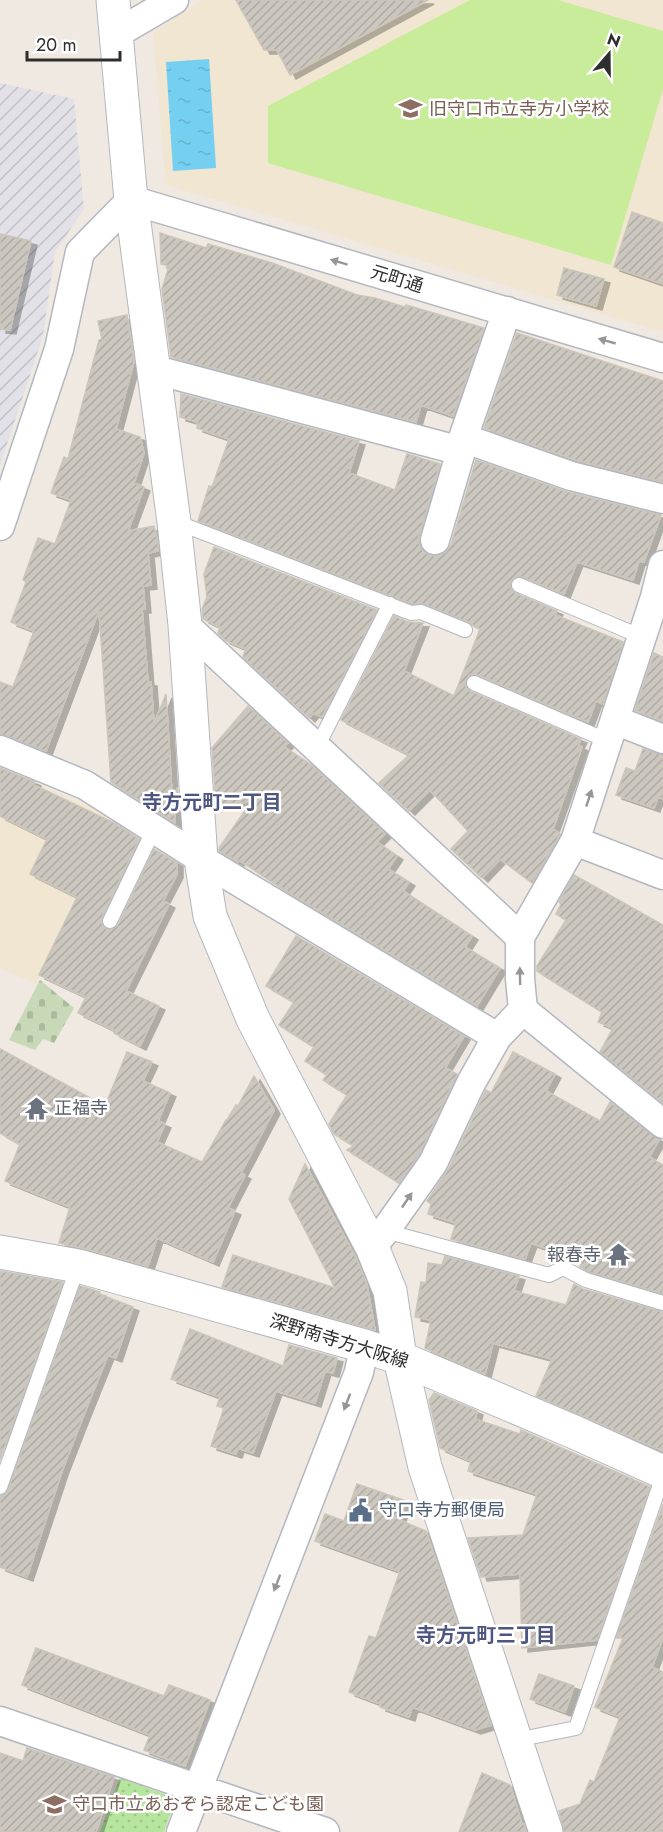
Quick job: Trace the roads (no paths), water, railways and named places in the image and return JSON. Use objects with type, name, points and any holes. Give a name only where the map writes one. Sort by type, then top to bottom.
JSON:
[{"type":"street","points":[[113,0],[130,200],[174,522],[185,625],[201,859],[210,916],[253,1019],[379,1239],[400,1358],[425,1467],[546,1832]]},
{"type":"street","points":[[116,34],[174,0]]},
{"type":"street","points":[[0,526],[59,350],[80,252],[130,200]]},
{"type":"street","name":"元町通","points":[[130,200],[663,358]]},
{"type":"street","points":[[435,540],[462,445],[507,311]]},
{"type":"street","points":[[152,369],[462,445],[663,499]]},
{"type":"street","points":[[663,565],[659,600],[642,637],[575,841],[520,937],[523,1010],[663,1124]]},
{"type":"street","points":[[185,625],[520,937]]},
{"type":"street","points":[[611,731],[663,739]]},
{"type":"street","points":[[0,750],[85,785],[201,859],[497,1037]]},
{"type":"street","points":[[575,841],[663,875]]},
{"type":"street","points":[[379,1239],[432,1162],[471,1083],[497,1037],[523,1010]]},
{"type":"street","name":"深野南寺方大阪線","points":[[0,1252],[78,1266],[400,1358],[574,1432],[663,1474]]},
{"type":"street","points":[[180,1832],[358,1372],[364,1346]]},
{"type":"street","points":[[0,1721],[325,1832]]},
{"type":"lane","points":[[174,522],[411,613],[422,612],[465,630]]},
{"type":"lane","points":[[519,585],[642,637]]},
{"type":"lane","points":[[317,747],[390,604]]},
{"type":"lane","points":[[474,684],[611,731]]},
{"type":"lane","points":[[110,921],[154,829]]},
{"type":"lane","points":[[379,1239],[549,1275],[563,1268],[586,1280],[663,1303]]},
{"type":"lane","points":[[0,1487],[78,1266]]},
{"type":"lane","points":[[515,1740],[576,1728],[663,1474]]},
{"type":"water","points":[[209,59],[216,168],[173,171],[166,62]]},
{"type":"place","name":"旧守口市立寺方小学校","points":[[411,109]]},
{"type":"place","name":"正福寺","points":[[36,1108]]},
{"type":"place","name":"報春寺","points":[[619,1255]]},
{"type":"place","name":"守口寺方郵便局","points":[[361,1510]]},
{"type":"place","name":"守口市立あおぞら認定こども園","points":[[54,1804]]},
{"type":"district","name":"寺方元町二丁目","points":[[212,802]]},
{"type":"district","name":"寺方元町三丁目","points":[[486,1635]]}]
